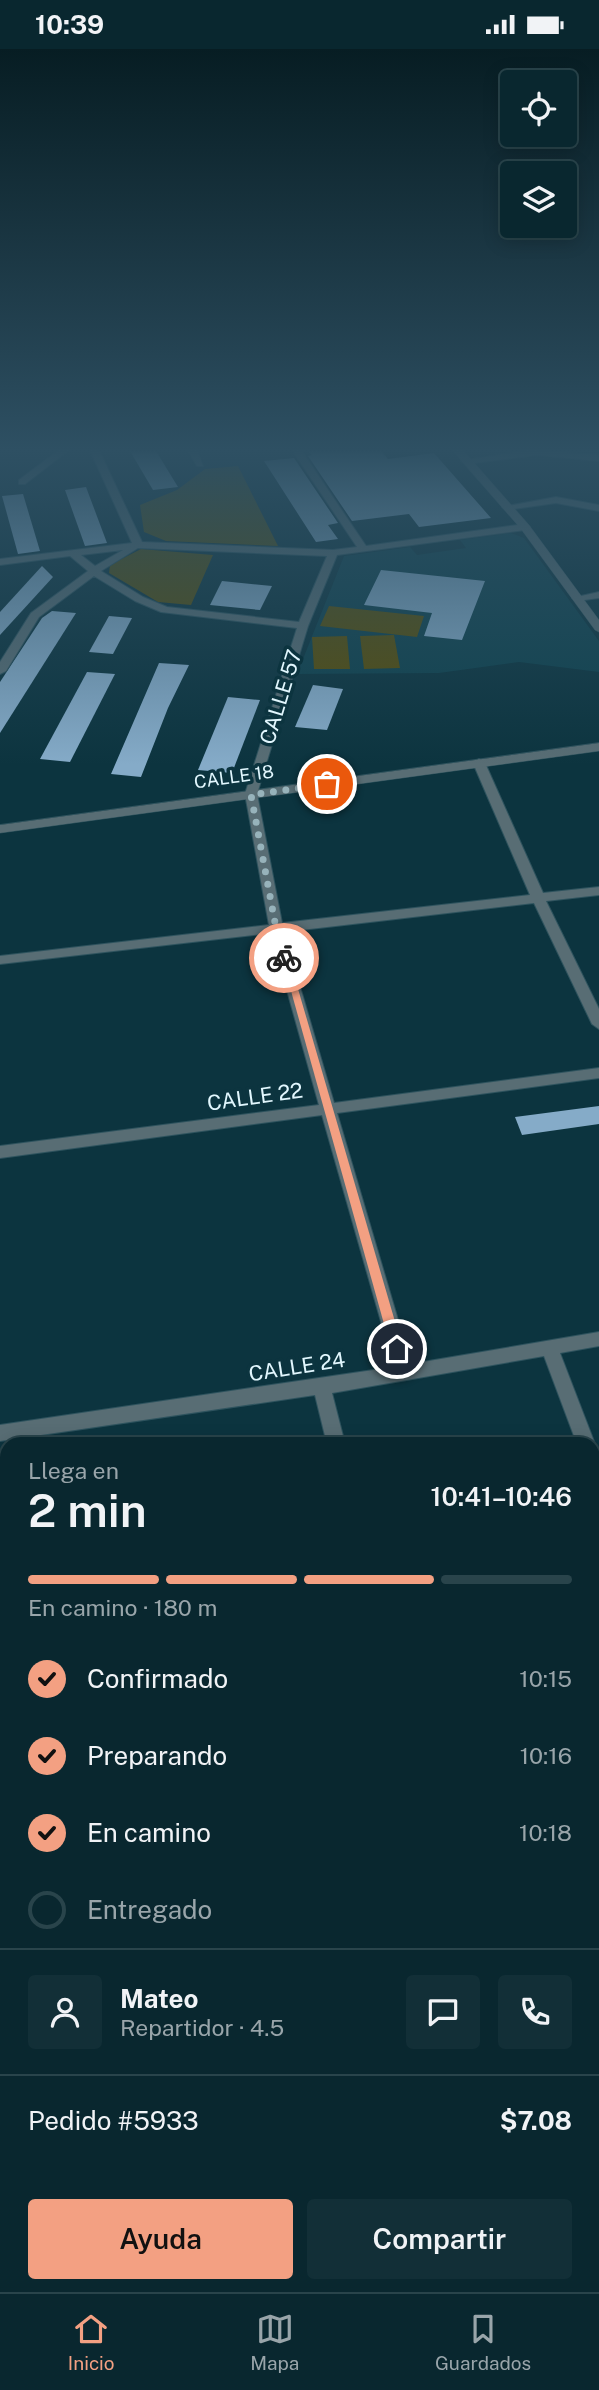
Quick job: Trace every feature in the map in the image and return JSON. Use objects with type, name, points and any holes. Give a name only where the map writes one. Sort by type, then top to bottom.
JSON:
[{"type":"street","points":[[0,562],[59,555]]},
{"type":"street","points":[[74,555],[94,571],[139,599],[165,610],[303,626]]},
{"type":"street","points":[[0,671],[35,615],[94,571],[122,555]]},
{"type":"street","name":"CALLE 57","points":[[332,555],[303,626],[251,795],[276,928],[404,1373]]},
{"type":"street","points":[[545,555],[599,628]]},
{"type":"street","points":[[577,598],[599,595]]},
{"type":"street","name":"CALLE 18","points":[[0,829],[599,747]]},
{"type":"street","points":[[479,764],[538,898],[599,1024]]},
{"type":"street","points":[[0,960],[599,891]]},
{"type":"street","name":"CALLE 22","points":[[0,1152],[599,1073]]},
{"type":"street","name":"CALLE 24","points":[[0,1433],[322,1387],[599,1339]]},
{"type":"street","points":[[550,1347],[583,1437]]},
{"type":"street","points":[[322,1387],[334,1437]]},
{"type":"shaded area","points":[[130,555],[213,555],[191,605],[158,602],[109,573],[110,565]]},
{"type":"shaded area","points":[[536,555],[599,641],[599,672],[519,662],[439,673],[297,674],[344,556]]},
{"type":"shaded area","points":[[329,606],[424,616],[417,637],[320,626]]},
{"type":"shaded area","points":[[394,635],[400,668],[364,669],[360,636]]},
{"type":"shaded area","points":[[347,636],[350,669],[314,669],[312,637]]},
{"type":"building","points":[[42,566],[53,577],[0,635],[0,612]]},
{"type":"building","points":[[381,570],[485,581],[462,640],[424,636],[432,613],[364,605]]},
{"type":"building","points":[[222,581],[272,586],[260,610],[210,605]]},
{"type":"building","points":[[52,611],[76,613],[0,733],[0,682],[42,618]]},
{"type":"building","points":[[109,616],[132,618],[113,654],[89,652]]},
{"type":"building","points":[[159,663],[189,665],[168,708],[141,777],[111,774]]},
{"type":"building","points":[[87,672],[115,674],[70,762],[40,759]]},
{"type":"building","points":[[313,685],[343,689],[327,730],[295,727]]},
{"type":"building","points":[[228,697],[260,700],[232,773],[198,770]]},
{"type":"building","points":[[599,1106],[599,1124],[522,1135],[515,1117]]},
{"type":"way so far","points":[[284,958],[251,795],[327,784]]},
{"type":"route","points":[[284,958],[397,1349]]}]
